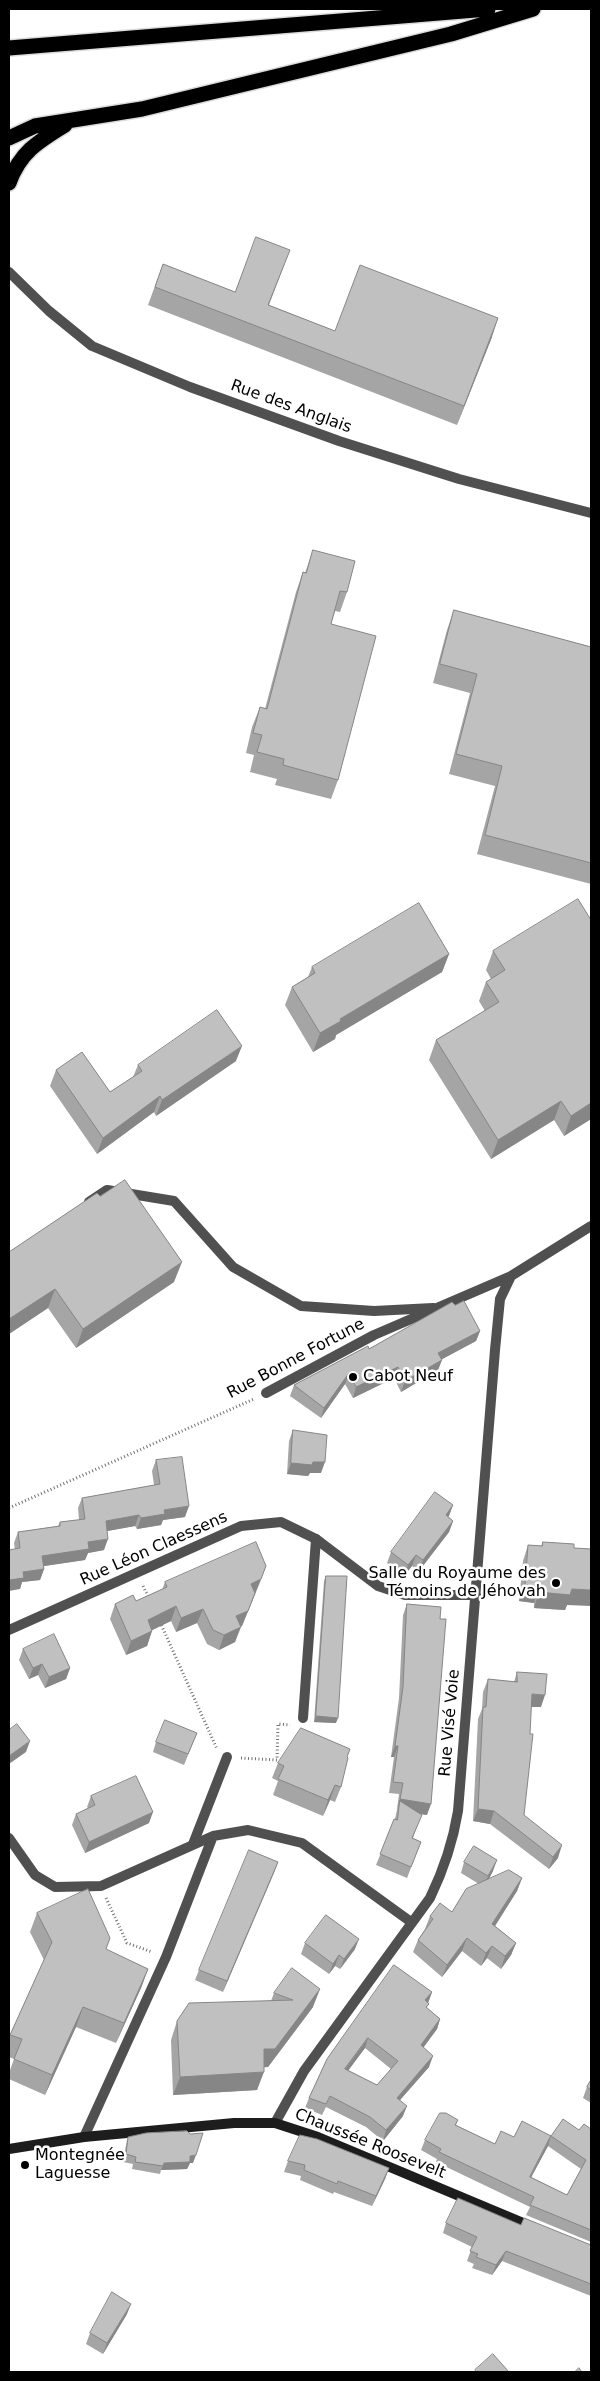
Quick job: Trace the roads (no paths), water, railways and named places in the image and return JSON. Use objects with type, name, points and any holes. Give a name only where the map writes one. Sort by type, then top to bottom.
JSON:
[{"type":"highway","points":[[9,48],[488,9]]},
{"type":"highway","points":[[9,138],[35,126],[72,122],[142,109],[241,86],[451,34],[533,9]]},
{"type":"highway","points":[[9,183],[15,165],[35,144],[72,122]]},
{"type":"main road","name":"Chaussée Roosevelt","points":[[9,2149],[84,2136],[234,2123],[275,2123],[318,2137],[546,2232]]},
{"type":"street","name":"Rue des Anglais","points":[[9,272],[49,311],[92,346],[190,387],[339,441],[450,476],[591,513]]},
{"type":"street","points":[[82,1207],[107,1190],[174,1201],[233,1268],[301,1306],[374,1311],[433,1308]]},
{"type":"street","name":"Rue Bonne Fortune","points":[[266,1393],[374,1335],[511,1276],[591,1226]]},
{"type":"street","name":"Rue Visé Voie","points":[[275,2123],[304,2071],[430,1898],[443,1871],[453,1842],[458,1811],[500,1299],[511,1276]]},
{"type":"street","name":"Rue Léon Claessens","points":[[9,1630],[242,1526],[281,1522],[316,1539],[378,1586],[405,1595],[476,1595]]},
{"type":"street","points":[[303,1718],[316,1539]]},
{"type":"street","points":[[193,1844],[227,1757]]},
{"type":"street","points":[[9,1838],[36,1875],[55,1887],[101,1886],[213,1836],[248,1830],[302,1843],[411,1922]]},
{"type":"street","points":[[84,2136],[166,1957],[213,1836]]},
{"type":"place","name":"Cabot Neuf","points":[[353,1377]]},
{"type":"place","name":"Salle du Royaume des Témoins de Jéhovah","points":[[556,1583]]},
{"type":"place","name":"Montegnée Laguesse","points":[[25,2165]]}]
